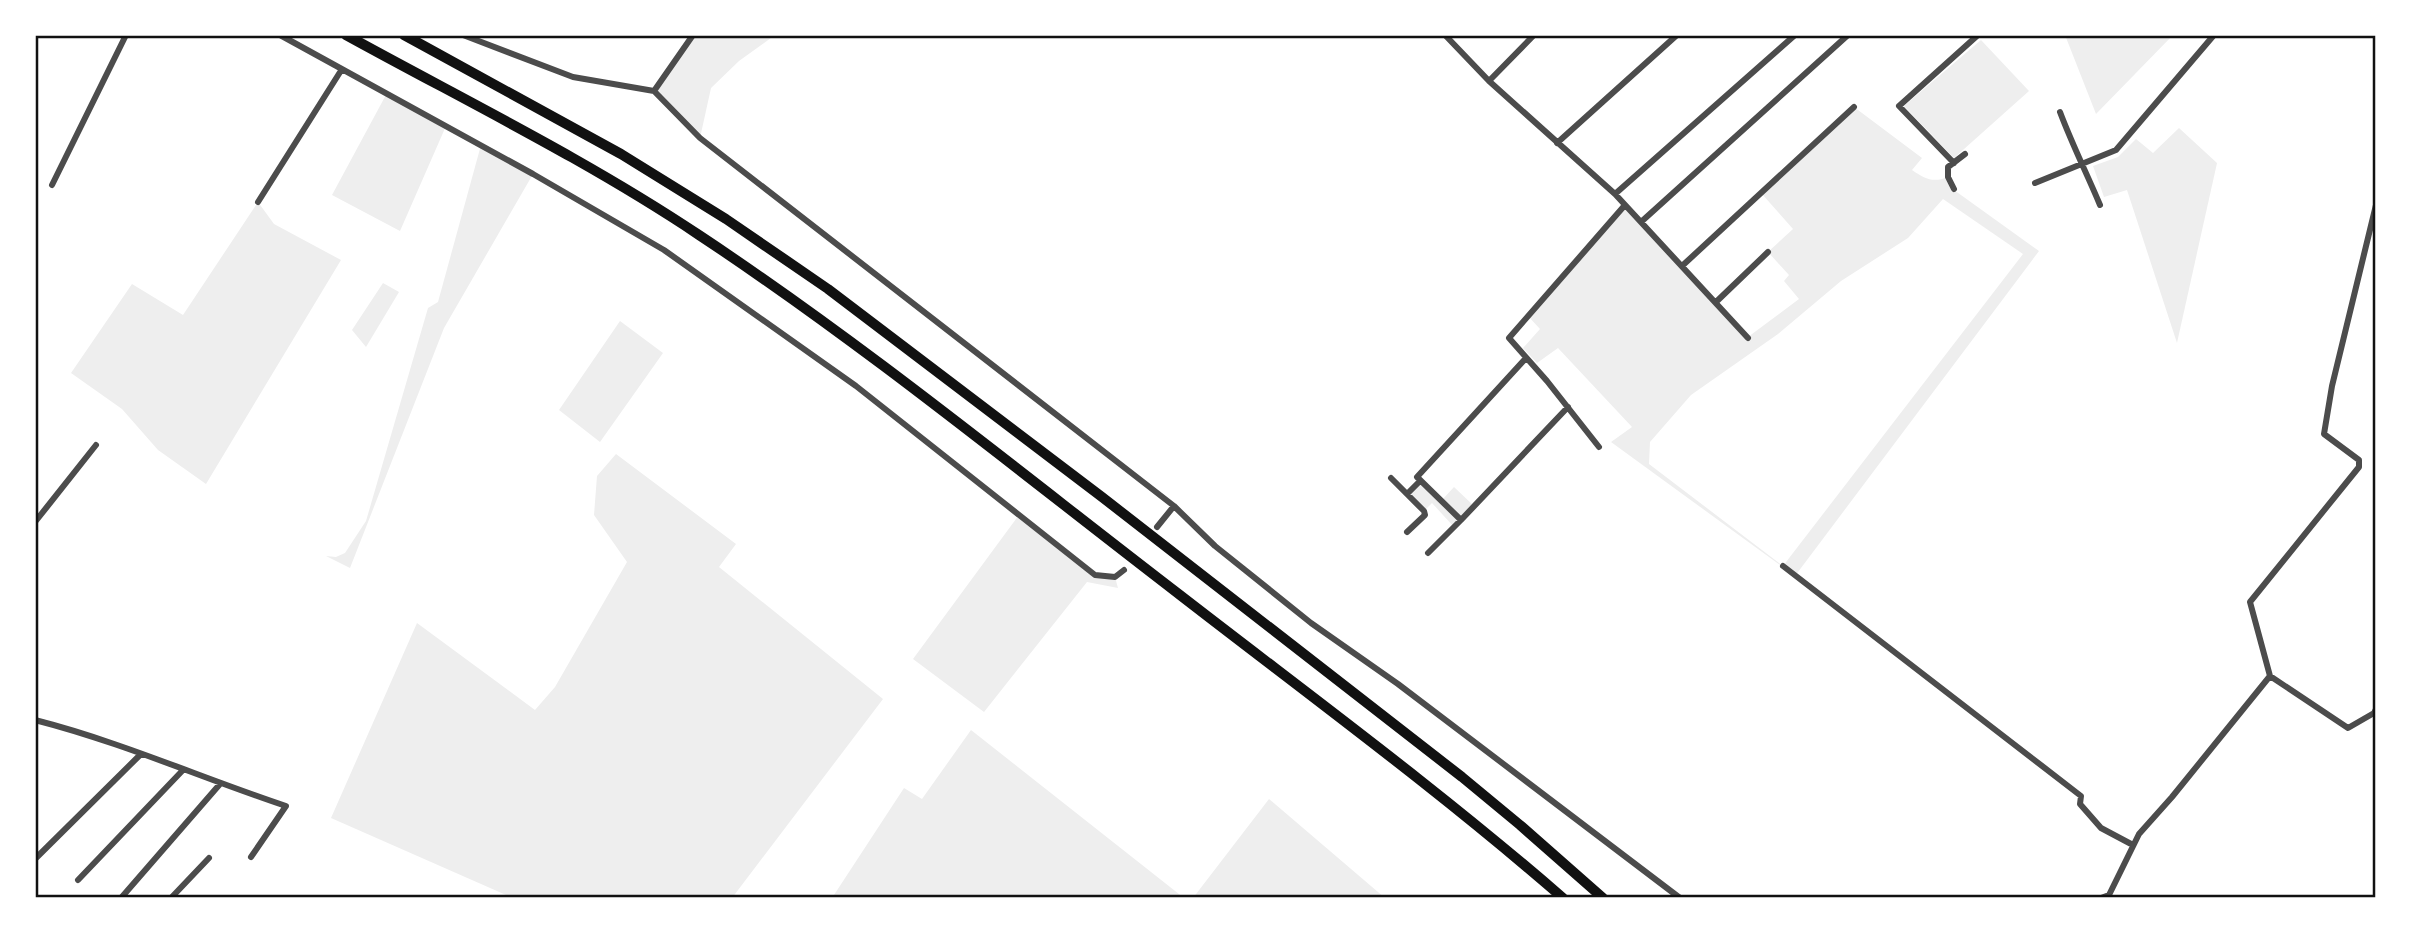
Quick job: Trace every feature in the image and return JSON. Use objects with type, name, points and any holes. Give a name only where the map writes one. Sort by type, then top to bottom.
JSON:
[{"type":"highway","points":[[346,35],[603,177],[696,233],[758,275],[904,383],[1398,763],[1563,898]]},
{"type":"highway","points":[[404,35],[621,154],[726,219],[828,289],[1080,480],[1462,777],[1603,898]]},
{"type":"street","points":[[52,185],[126,35]]},
{"type":"street","points":[[280,35],[533,174],[664,250],[856,386],[1095,575],[1115,577],[1124,570]]},
{"type":"street","points":[[463,35],[573,77],[654,91],[700,138],[1174,506],[1215,547],[1311,623],[1398,684],[1680,898]]},
{"type":"street","points":[[654,91],[693,35]]},
{"type":"street","points":[[1445,35],[1489,81],[1615,194],[1748,338]]},
{"type":"street","points":[[1489,81],[1534,35]]},
{"type":"street","points":[[1557,143],[1677,35]]},
{"type":"street","points":[[1615,194],[1795,35]]},
{"type":"street","points":[[1641,222],[1848,35]]},
{"type":"street","points":[[1954,163],[1899,106],[1978,35]]},
{"type":"street","points":[[2035,183],[2116,150],[2214,35]]},
{"type":"street","points":[[258,202],[342,69]]},
{"type":"street","points":[[1682,266],[1854,107]]},
{"type":"street","points":[[2060,112],[2073,148],[2100,205]]},
{"type":"street","points":[[1954,190],[1948,177],[1948,167],[1965,154]]},
{"type":"street","points":[[1599,447],[1508,338],[1625,205]]},
{"type":"street","points":[[2376,205],[2332,386],[2324,434],[2359,460],[2359,467],[2250,602],[2270,676],[2348,728],[2374,713],[2376,709]]},
{"type":"street","points":[[1716,302],[1768,252]]},
{"type":"street","points":[[1461,520],[1417,477],[1527,358]]},
{"type":"street","points":[[1428,553],[1568,407]]},
{"type":"street","points":[[35,522],[96,445]]},
{"type":"street","points":[[1391,478],[1425,515],[1406,533]]},
{"type":"street","points":[[1407,494],[1420,481]]},
{"type":"street","points":[[1157,527],[1174,506]]},
{"type":"street","points":[[1783,566],[2081,796],[2080,804],[2101,828],[2133,845]]},
{"type":"street","points":[[2101,898],[2109,896],[2139,834],[2270,676]]},
{"type":"street","points":[[35,720],[85,733],[286,806],[251,857]]},
{"type":"street","points":[[35,859],[141,754]]},
{"type":"street","points":[[78,880],[183,770]]},
{"type":"street","points":[[121,898],[220,784]]},
{"type":"street","points":[[171,898],[209,858]]},
{"type":"shaded area","points":[[693,35],[775,35],[739,61],[711,88],[700,138],[654,91]]},
{"type":"shaded area","points":[[2065,35],[2173,35],[2096,114]]},
{"type":"shaded area","points":[[1981,40],[2029,91],[1954,158],[1904,106]]},
{"type":"shaded area","points":[[387,93],[446,126],[400,231],[332,195]]},
{"type":"shaded area","points":[[1854,107],[1922,158],[1912,170],[1929,179],[1948,177],[1954,190],[2039,251],[1795,576],[1611,442],[1632,427],[1558,348],[1537,363],[1523,348],[1540,329],[1528,316],[1625,205],[1748,337],[1799,299],[1784,281],[1789,275],[1768,252],[1793,229],[1762,194]],"holes":[[[1943,199],[2023,254],[1783,566],[1649,464],[1650,442],[1691,395],[1778,334],[1841,281],[1908,238]]]},
{"type":"shaded area","points":[[2179,128],[2217,163],[2177,343],[2127,190],[2104,197],[2093,166],[2118,157],[2136,139],[2153,153]]},
{"type":"shaded area","points":[[481,145],[533,174],[444,328],[350,568],[326,556],[336,557],[345,553],[366,521],[428,308],[438,302]]},
{"type":"shaded area","points":[[258,202],[274,224],[341,260],[206,484],[158,450],[122,409],[71,373],[132,284],[183,315]]},
{"type":"shaded area","points":[[383,283],[399,292],[366,347],[352,330]]},
{"type":"shaded area","points":[[620,321],[663,353],[600,442],[559,410]]},
{"type":"shaded area","points":[[616,454],[736,544],[719,567],[883,699],[732,898],[513,898],[331,818],[417,623],[535,710],[555,687],[627,562],[594,515],[597,476]]},
{"type":"shaded area","points":[[1420,481],[1442,500],[1454,487],[1474,506],[1454,527],[1432,503],[1424,511],[1407,494]]},
{"type":"shaded area","points":[[1019,515],[1095,575],[1115,577],[1118,588],[1087,582],[984,712],[913,659]]},
{"type":"shaded area","points":[[971,730],[1184,898],[832,898],[904,788],[922,799]]},
{"type":"shaded area","points":[[1269,799],[1385,898],[1193,898]]}]
